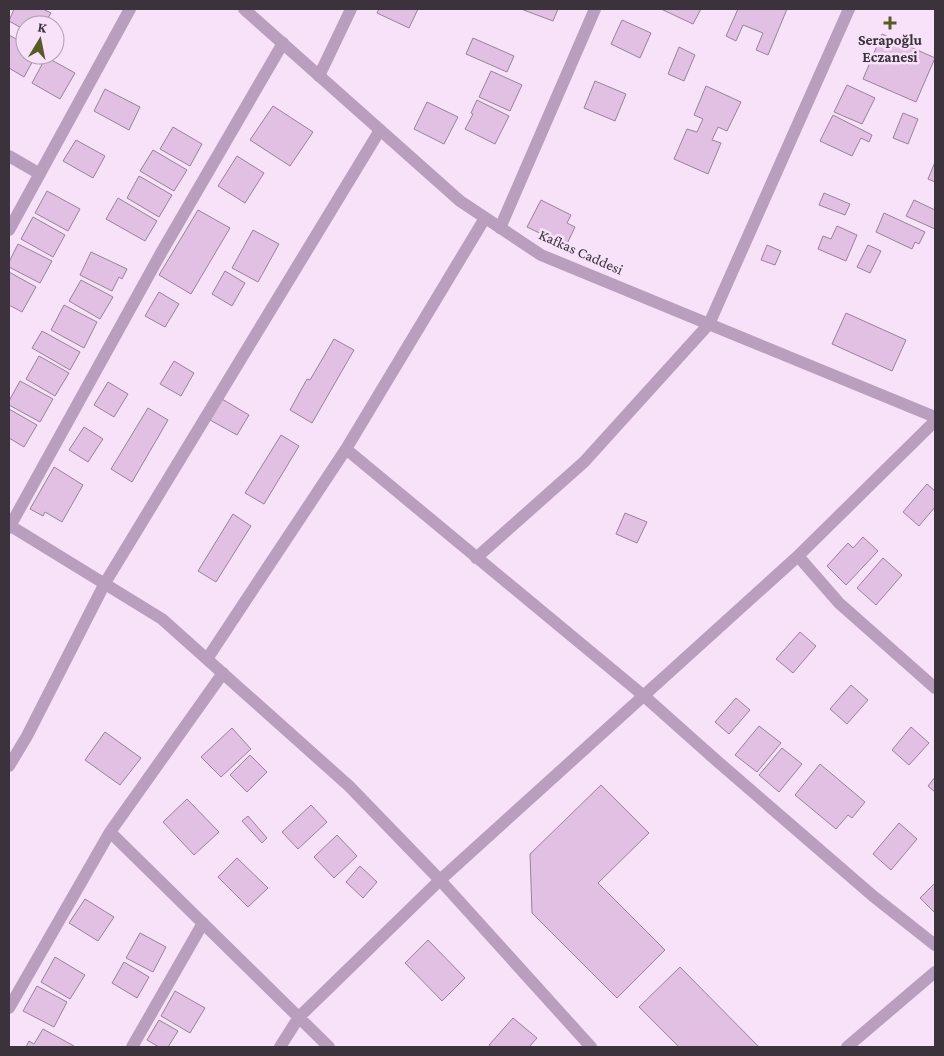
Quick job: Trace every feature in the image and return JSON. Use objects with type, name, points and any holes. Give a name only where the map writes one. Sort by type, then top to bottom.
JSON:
[{"type":"street","points":[[9,230],[130,9]]},
{"type":"street","name":"Kafkas Caddesi","points":[[244,9],[460,201],[541,255],[935,419]]},
{"type":"street","points":[[319,76],[351,9]]},
{"type":"street","points":[[500,228],[595,9]]},
{"type":"street","points":[[476,558],[584,462],[709,324],[849,9]]},
{"type":"street","points":[[283,43],[161,254],[9,526],[162,618],[349,786],[440,880],[591,1047]]},
{"type":"street","points":[[9,766],[27,736],[105,583],[380,130]]},
{"type":"street","points":[[9,156],[40,174]]},
{"type":"street","points":[[207,659],[346,450],[485,218]]},
{"type":"street","points":[[280,1047],[298,1017],[440,880],[798,556],[935,419]]},
{"type":"street","points":[[346,450],[644,696],[866,889],[935,945]]},
{"type":"street","points":[[798,556],[839,603],[935,688]]},
{"type":"street","points":[[9,1008],[110,832],[223,673]]},
{"type":"street","points":[[110,832],[329,1047]]},
{"type":"street","points":[[132,1047],[203,923]]},
{"type":"street","points":[[847,1047],[935,972]]},
{"type":"building","points":[[14,9],[43,9],[51,13],[50,15],[15,15],[15,24],[9,21]]},
{"type":"building","points":[[379,9],[418,9],[409,28],[377,13]]},
{"type":"building","points":[[521,9],[558,9],[553,21]]},
{"type":"building","points":[[661,9],[701,9],[693,24]]},
{"type":"building","points":[[738,9],[787,9],[768,55],[756,50],[763,33],[743,25],[736,41],[726,36]]},
{"type":"building","points":[[622,20],[651,33],[640,58],[611,44]]},
{"type":"building","points":[[882,34],[935,58],[916,102],[863,79]]},
{"type":"building","points":[[9,35],[15,38],[15,65],[31,65],[24,77],[9,68]]},
{"type":"building","points":[[473,38],[514,56],[507,72],[466,54]]},
{"type":"building","points":[[679,47],[695,55],[684,81],[668,74]]},
{"type":"building","points":[[42,65],[60,65],[75,73],[60,99],[32,83]]},
{"type":"building","points":[[491,71],[522,85],[510,111],[479,97]]},
{"type":"building","points":[[595,81],[626,94],[615,121],[584,108]]},
{"type":"building","points":[[847,85],[875,98],[862,124],[834,112]]},
{"type":"building","points":[[706,86],[741,102],[727,131],[718,127],[712,140],[721,143],[708,174],[674,159],[687,129],[697,132],[703,119],[694,115]]},
{"type":"building","points":[[105,89],[140,107],[129,130],[94,111]]},
{"type":"building","points":[[477,100],[509,116],[495,144],[465,129],[473,114],[471,113]]},
{"type":"building","points":[[427,102],[458,117],[444,144],[414,129]]},
{"type":"building","points":[[273,106],[313,132],[290,166],[250,140]]},
{"type":"building","points":[[903,113],[918,119],[908,144],[893,138]]},
{"type":"building","points":[[833,115],[872,135],[869,142],[861,138],[852,156],[820,141]]},
{"type":"building","points":[[173,127],[202,144],[190,166],[160,149]]},
{"type":"building","points":[[76,140],[105,156],[93,178],[63,161]]},
{"type":"building","points":[[153,150],[187,170],[174,191],[140,171]]},
{"type":"building","points":[[237,156],[264,173],[245,203],[218,186]]},
{"type":"building","points":[[935,162],[935,182],[928,179]]},
{"type":"building","points":[[139,176],[172,195],[159,217],[127,198]]},
{"type":"building","points":[[47,191],[80,209],[68,231],[35,213]]},
{"type":"building","points":[[824,193],[850,204],[845,215],[819,205]]},
{"type":"building","points":[[118,198],[157,221],[145,241],[106,219]]},
{"type":"building","points":[[541,200],[571,215],[567,223],[575,227],[566,246],[527,227]]},
{"type":"building","points":[[914,200],[935,210],[935,229],[906,216]]},
{"type":"building","points":[[198,210],[230,228],[191,294],[159,275]]},
{"type":"building","points":[[884,213],[925,232],[919,244],[915,242],[912,249],[876,232]]},
{"type":"building","points":[[33,217],[65,235],[53,257],[21,239]]},
{"type":"building","points":[[837,226],[857,235],[846,261],[818,249],[823,236],[831,239]]},
{"type":"building","points":[[253,230],[279,244],[258,282],[232,268]]},
{"type":"building","points":[[18,244],[52,261],[40,283],[9,267],[9,262]]},
{"type":"building","points":[[767,245],[781,251],[775,265],[761,260]]},
{"type":"building","points":[[868,245],[881,251],[870,273],[857,267]]},
{"type":"building","points":[[91,252],[127,269],[122,279],[119,277],[112,291],[80,275]]},
{"type":"building","points":[[225,271],[245,283],[232,306],[212,294]]},
{"type":"building","points":[[9,272],[36,287],[22,312],[9,305]]},
{"type":"building","points":[[81,280],[113,297],[100,319],[69,301]]},
{"type":"building","points":[[159,292],[179,304],[165,327],[145,316]]},
{"type":"building","points":[[64,305],[97,322],[84,348],[51,330]]},
{"type":"building","points":[[846,313],[906,340],[892,371],[832,344]]},
{"type":"building","points":[[42,331],[80,352],[70,370],[32,348]]},
{"type":"building","points":[[334,339],[354,350],[312,423],[290,410],[307,379],[310,380]]},
{"type":"building","points":[[39,356],[69,373],[55,396],[26,379]]},
{"type":"building","points":[[174,361],[194,373],[181,396],[160,384]]},
{"type":"building","points":[[20,381],[53,399],[40,422],[9,405],[9,401]]},
{"type":"building","points":[[108,382],[128,394],[114,417],[94,405]]},
{"type":"building","points":[[222,399],[249,415],[237,435],[210,420]]},
{"type":"building","points":[[148,408],[168,420],[132,482],[111,469]]},
{"type":"building","points":[[9,409],[37,425],[24,447],[9,438]]},
{"type":"building","points":[[84,427],[103,439],[88,462],[69,450]]},
{"type":"building","points":[[281,435],[299,446],[264,504],[245,493]]},
{"type":"building","points":[[54,467],[83,485],[62,522],[45,512],[43,516],[30,509]]},
{"type":"building","points":[[927,484],[935,491],[935,507],[919,526],[903,512]]},
{"type":"building","points":[[625,513],[647,522],[637,543],[616,534]]},
{"type":"building","points":[[233,514],[251,526],[216,582],[198,571]]},
{"type":"building","points":[[863,537],[878,551],[846,585],[827,566],[848,543],[853,548]]},
{"type":"building","points":[[883,558],[902,575],[876,605],[857,588]]},
{"type":"building","points":[[800,632],[816,646],[793,673],[776,659]]},
{"type":"building","points":[[851,685],[868,700],[847,724],[830,709]]},
{"type":"building","points":[[736,698],[750,710],[729,734],[715,722]]},
{"type":"building","points":[[759,726],[781,743],[757,772],[735,755]]},
{"type":"building","points":[[911,727],[929,743],[909,765],[892,750]]},
{"type":"building","points":[[232,728],[251,749],[221,777],[201,757]]},
{"type":"building","points":[[105,732],[141,758],[120,785],[85,760]]},
{"type":"building","points":[[782,748],[802,764],[779,792],[759,775]]},
{"type":"building","points":[[250,755],[267,772],[247,792],[230,775]]},
{"type":"building","points":[[820,764],[865,802],[852,818],[848,815],[836,829],[795,795]]},
{"type":"building","points":[[935,777],[935,792],[928,786]]},
{"type":"building","points":[[601,785],[649,833],[598,883],[665,950],[617,998],[532,913],[530,854]]},
{"type":"building","points":[[187,799],[219,832],[194,855],[163,822]]},
{"type":"building","points":[[311,805],[327,822],[298,849],[282,832]]},
{"type":"building","points":[[248,816],[267,838],[262,843],[242,821]]},
{"type":"building","points":[[899,823],[917,839],[891,870],[873,854]]},
{"type":"building","points":[[337,835],[357,856],[334,878],[314,857]]},
{"type":"building","points":[[237,858],[268,888],[248,907],[218,877]]},
{"type":"building","points":[[360,866],[377,882],[363,898],[346,882]]},
{"type":"building","points":[[935,883],[935,913],[920,898]]},
{"type":"building","points":[[85,899],[114,917],[98,941],[69,923]]},
{"type":"building","points":[[140,933],[166,947],[153,972],[126,958]]},
{"type":"building","points":[[428,940],[465,978],[442,1001],[405,963]]},
{"type":"building","points":[[55,957],[85,975],[70,999],[41,982]]},
{"type":"building","points":[[124,962],[149,977],[137,998],[112,983]]},
{"type":"building","points":[[680,967],[759,1047],[679,1047],[639,1007]]},
{"type":"building","points":[[37,986],[67,1002],[54,1027],[23,1011]]},
{"type":"building","points":[[175,991],[205,1008],[190,1033],[161,1016]]},
{"type":"building","points":[[513,1018],[537,1038],[529,1047],[492,1047],[489,1045]]},
{"type":"building","points":[[159,1020],[178,1031],[168,1047],[159,1047],[147,1040]]},
{"type":"building","points":[[43,1029],[74,1046],[26,1047],[29,1041],[34,1044]]},
{"type":"place","name":"Serapoğlu Eczanesi","points":[[890,23]]}]
